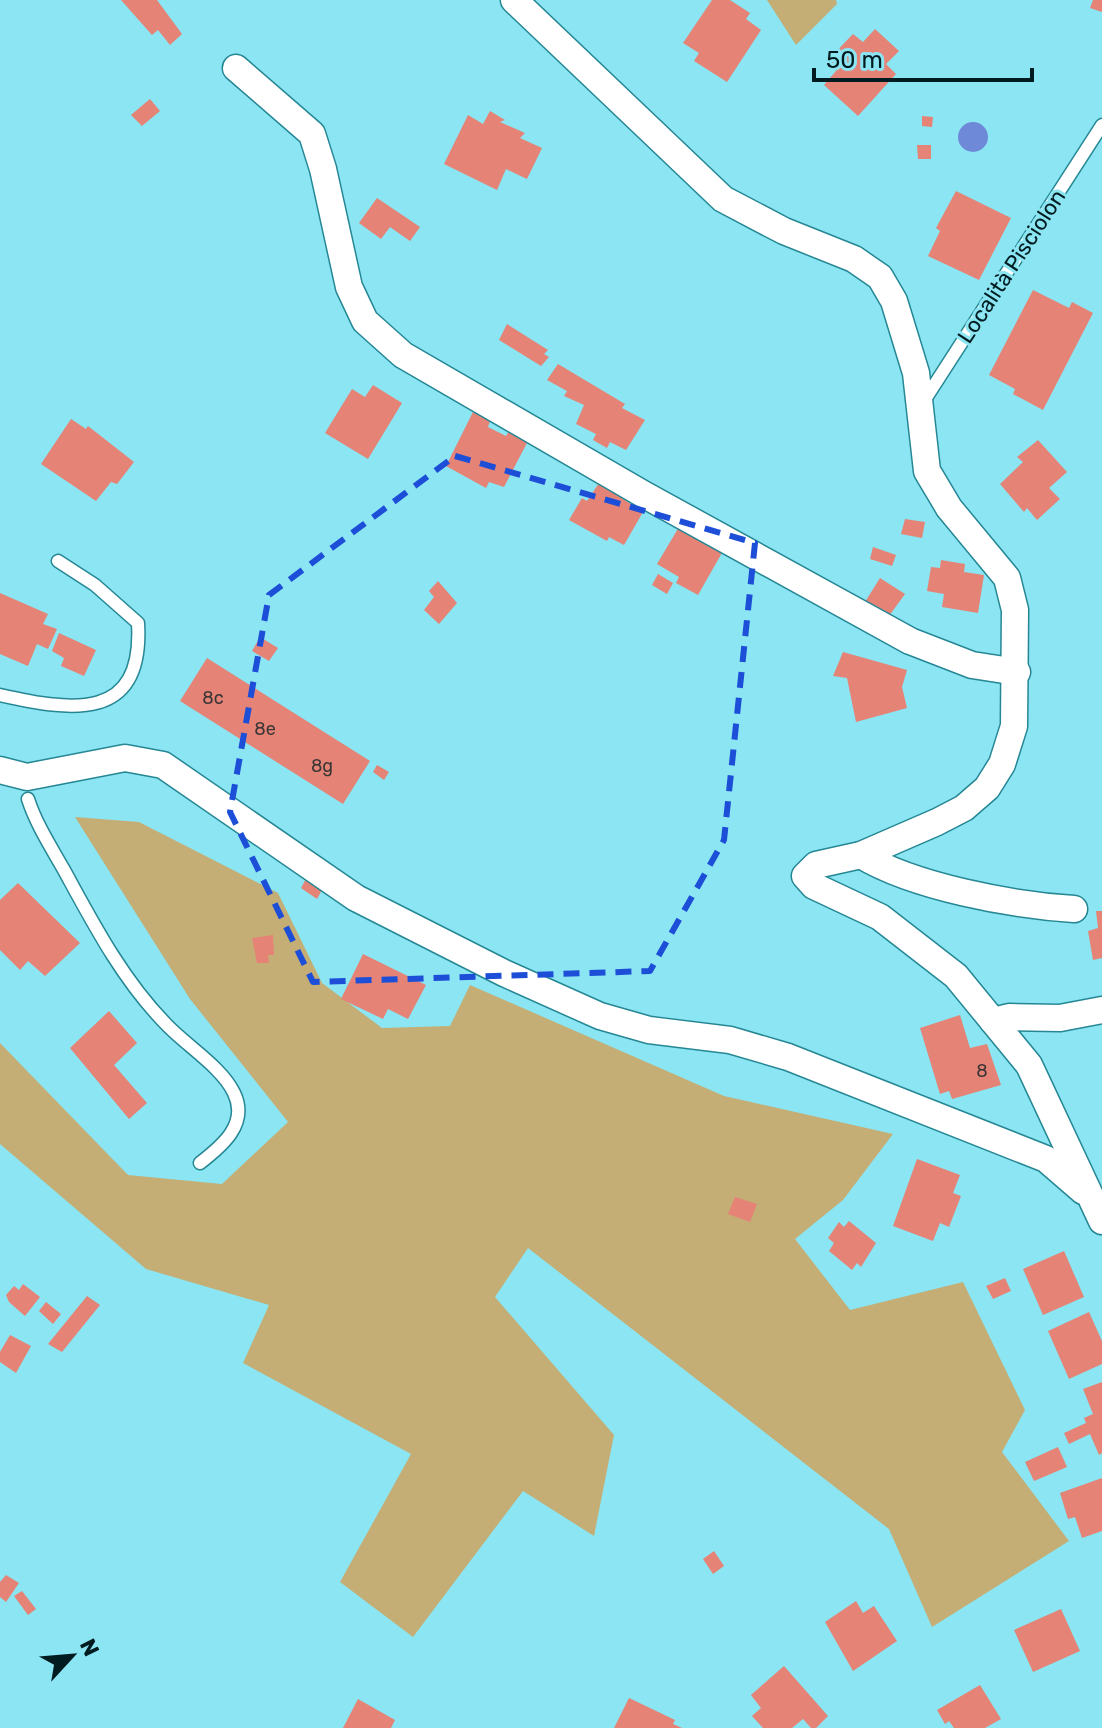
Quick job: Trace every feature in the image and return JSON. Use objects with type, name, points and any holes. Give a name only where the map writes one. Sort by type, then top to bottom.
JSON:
[{"type":"street","points":[[526,5],[723,199],[784,231],[854,259],[880,277],[894,301],[905,331],[920,406],[927,471],[949,508],[1007,578],[1015,610],[1017,672],[1014,726],[1002,764],[987,788],[964,808],[861,855],[816,865],[805,876],[814,886],[880,917],[956,976],[1029,1065],[1102,1221]]},
{"type":"street","points":[[236,68],[312,134],[323,169],[349,287],[365,321],[403,355],[643,494],[910,641],[972,665],[1017,672]]},
{"type":"street","points":[[0,770],[27,785],[125,758],[163,765],[356,898],[504,973],[600,1016],[649,1030],[730,1040],[788,1057],[1046,1159],[1089,1196]]},
{"type":"street","points":[[861,855],[881,868],[1026,906],[1074,909]]},
{"type":"street","points":[[993,1021],[1009,1017],[1060,1018],[1102,1010]]},
{"type":"lane","name":"Località Pisciolon","points":[[920,406],[1102,125]]},
{"type":"lane","points":[[0,695],[82,708],[112,698],[131,676],[139,642],[138,623],[95,585],[58,561]]},
{"type":"lane","points":[[27,785],[93,923],[131,983],[165,1024],[205,1059],[234,1093],[237,1123],[227,1142],[200,1163]]},
{"type":"highlighted area","points":[[455,456],[755,543],[724,840],[650,971],[313,982],[230,812],[269,595]]},
{"type":"shaded area","points":[[767,0],[836,0],[837,4],[796,45]]},
{"type":"shaded area","points":[[75,817],[139,822],[278,893],[322,983],[382,1028],[450,1026],[470,985],[724,1096],[893,1134],[843,1200],[795,1239],[850,1310],[963,1282],[1025,1410],[1002,1452],[1069,1541],[932,1627],[889,1529],[528,1248],[495,1297],[614,1435],[594,1536],[523,1491],[413,1637],[340,1582],[411,1454],[243,1363],[269,1305],[146,1269],[0,1144],[0,1043],[128,1175],[222,1184],[288,1122],[190,999]]},
{"type":"water","points":[[973,122],[979,123],[987,131],[987,143],[979,151],[973,152],[967,151],[959,143],[958,137],[959,131],[967,123]]},
{"type":"building","points":[[121,0],[157,0],[182,34],[170,45],[158,30],[152,35]]},
{"type":"building","points":[[712,0],[730,0],[750,13],[746,19],[761,30],[727,82],[694,61],[699,53],[683,43]]},
{"type":"building","points":[[1093,0],[1102,0],[1102,12],[1090,8]]},
{"type":"building","points":[[875,29],[899,51],[886,64],[896,74],[858,116],[824,85],[836,71],[826,62],[853,34],[863,42]]},
{"type":"building","points":[[150,99],[160,111],[142,126],[131,115]]},
{"type":"building","points":[[490,111],[505,120],[500,122],[525,133],[520,138],[542,148],[527,179],[506,169],[497,190],[444,164],[468,115],[483,124]]},
{"type":"building","points":[[922,116],[933,117],[932,127],[922,126]]},
{"type":"building","points":[[917,145],[931,145],[931,159],[918,159]]},
{"type":"building","points":[[956,191],[1011,218],[979,280],[928,256],[940,231],[936,228]]},
{"type":"building","points":[[377,198],[420,227],[410,241],[390,227],[381,239],[359,223]]},
{"type":"building","points":[[1033,290],[1069,308],[1072,302],[1093,313],[1043,410],[1013,394],[1015,389],[989,375]]},
{"type":"building","points":[[507,324],[548,350],[544,354],[549,357],[541,366],[499,340]]},
{"type":"building","points":[[558,364],[625,404],[622,408],[645,420],[626,450],[610,442],[607,448],[593,440],[596,434],[576,424],[584,405],[564,396],[567,391],[547,380]]},
{"type":"building","points":[[373,385],[402,403],[368,459],[325,433],[352,389],[365,397]]},
{"type":"building","points":[[473,412],[490,421],[488,427],[506,436],[509,431],[528,441],[504,487],[489,482],[486,488],[446,466]]},
{"type":"building","points":[[71,419],[86,429],[88,426],[134,462],[117,484],[111,482],[96,501],[41,464]]},
{"type":"building","points":[[1038,440],[1067,472],[1049,488],[1060,499],[1037,520],[1027,508],[1024,512],[1000,484],[1023,462],[1017,457]]},
{"type":"building","points":[[599,483],[643,512],[624,545],[609,537],[607,541],[569,520],[582,498],[587,501]]},
{"type":"building","points":[[905,519],[925,522],[922,538],[901,534]]},
{"type":"building","points":[[679,527],[723,551],[698,595],[676,583],[679,577],[657,564]]},
{"type":"building","points":[[873,547],[896,555],[892,566],[870,559]]},
{"type":"building","points":[[941,560],[965,564],[964,572],[984,575],[978,613],[942,607],[944,594],[927,591],[931,567],[940,568]]},
{"type":"building","points":[[658,574],[673,583],[667,594],[652,585]]},
{"type":"building","points":[[880,578],[905,594],[889,616],[865,602]]},
{"type":"building","points":[[438,581],[457,603],[439,624],[424,610],[434,597],[429,591]]},
{"type":"building","points":[[0,593],[48,614],[43,624],[57,629],[48,649],[37,644],[28,666],[0,654]]},
{"type":"building","points":[[59,633],[96,650],[84,676],[61,666],[64,658],[52,651]]},
{"type":"building","points":[[260,637],[278,648],[269,661],[252,651]]},
{"type":"building","points":[[843,652],[907,670],[902,687],[907,708],[856,722],[847,678],[833,676]]},
{"type":"building","points":[[207,658],[370,761],[343,804],[180,701]]},
{"type":"building","points":[[377,765],[389,772],[384,780],[373,772]]},
{"type":"building","points":[[307,877],[323,888],[317,899],[301,888]]},
{"type":"building","points":[[18,883],[80,943],[45,976],[28,961],[20,970],[0,950],[0,900]]},
{"type":"building","points":[[1096,911],[1102,911],[1102,958],[1093,960],[1088,931],[1098,928]]},
{"type":"building","points":[[273,935],[274,955],[268,955],[269,963],[257,963],[252,938]]},
{"type":"building","points":[[363,954],[426,985],[408,1019],[388,1009],[383,1019],[341,999]]},
{"type":"building","points":[[109,1011],[137,1043],[114,1065],[147,1103],[129,1119],[70,1048]]},
{"type":"building","points":[[960,1015],[970,1048],[987,1044],[1001,1085],[952,1099],[949,1091],[940,1094],[920,1028]]},
{"type":"building","points":[[917,1159],[960,1175],[953,1193],[961,1196],[949,1227],[940,1223],[933,1241],[893,1226]]},
{"type":"building","points":[[735,1197],[757,1204],[750,1222],[728,1214]]},
{"type":"building","points":[[849,1221],[876,1243],[861,1267],[857,1263],[852,1270],[829,1251],[834,1243],[828,1238],[839,1222],[844,1227]]},
{"type":"building","points":[[1064,1251],[1084,1297],[1043,1315],[1023,1269]]},
{"type":"building","points":[[1005,1278],[1011,1291],[993,1299],[986,1286]]},
{"type":"building","points":[[23,1284],[40,1297],[25,1316],[9,1302],[6,1295],[14,1286],[19,1290]]},
{"type":"building","points":[[87,1296],[100,1305],[62,1352],[48,1344]]},
{"type":"building","points":[[46,1302],[61,1314],[53,1324],[39,1311]]},
{"type":"building","points":[[1089,1312],[1102,1341],[1102,1364],[1069,1379],[1048,1331]]},
{"type":"building","points":[[10,1335],[31,1346],[16,1373],[0,1362],[0,1352]]},
{"type":"building","points":[[1102,1382],[1102,1453],[1099,1455],[1090,1434],[1069,1444],[1064,1433],[1086,1423],[1084,1418],[1093,1414],[1083,1389]]},
{"type":"building","points":[[1058,1447],[1067,1467],[1034,1481],[1025,1462]]},
{"type":"building","points":[[1102,1478],[1102,1531],[1082,1538],[1075,1517],[1068,1519],[1060,1493]]},
{"type":"building","points":[[714,1551],[724,1566],[713,1574],[703,1559]]},
{"type":"building","points":[[6,1575],[19,1583],[6,1602],[0,1597],[0,1582]]},
{"type":"building","points":[[22,1591],[36,1609],[28,1615],[14,1596]]},
{"type":"building","points":[[856,1601],[863,1613],[874,1606],[897,1641],[853,1671],[825,1622]]},
{"type":"building","points":[[1061,1609],[1080,1651],[1033,1672],[1014,1630]]},
{"type":"building","points":[[784,1666],[828,1716],[816,1728],[811,1728],[803,1719],[792,1728],[763,1728],[752,1716],[761,1708],[751,1695]]},
{"type":"building","points":[[980,1685],[1001,1719],[985,1728],[954,1728],[949,1721],[945,1724],[937,1710]]},
{"type":"building","points":[[629,1698],[675,1720],[673,1724],[682,1728],[614,1728]]},
{"type":"building","points":[[358,1699],[395,1720],[391,1728],[343,1728]]}]
